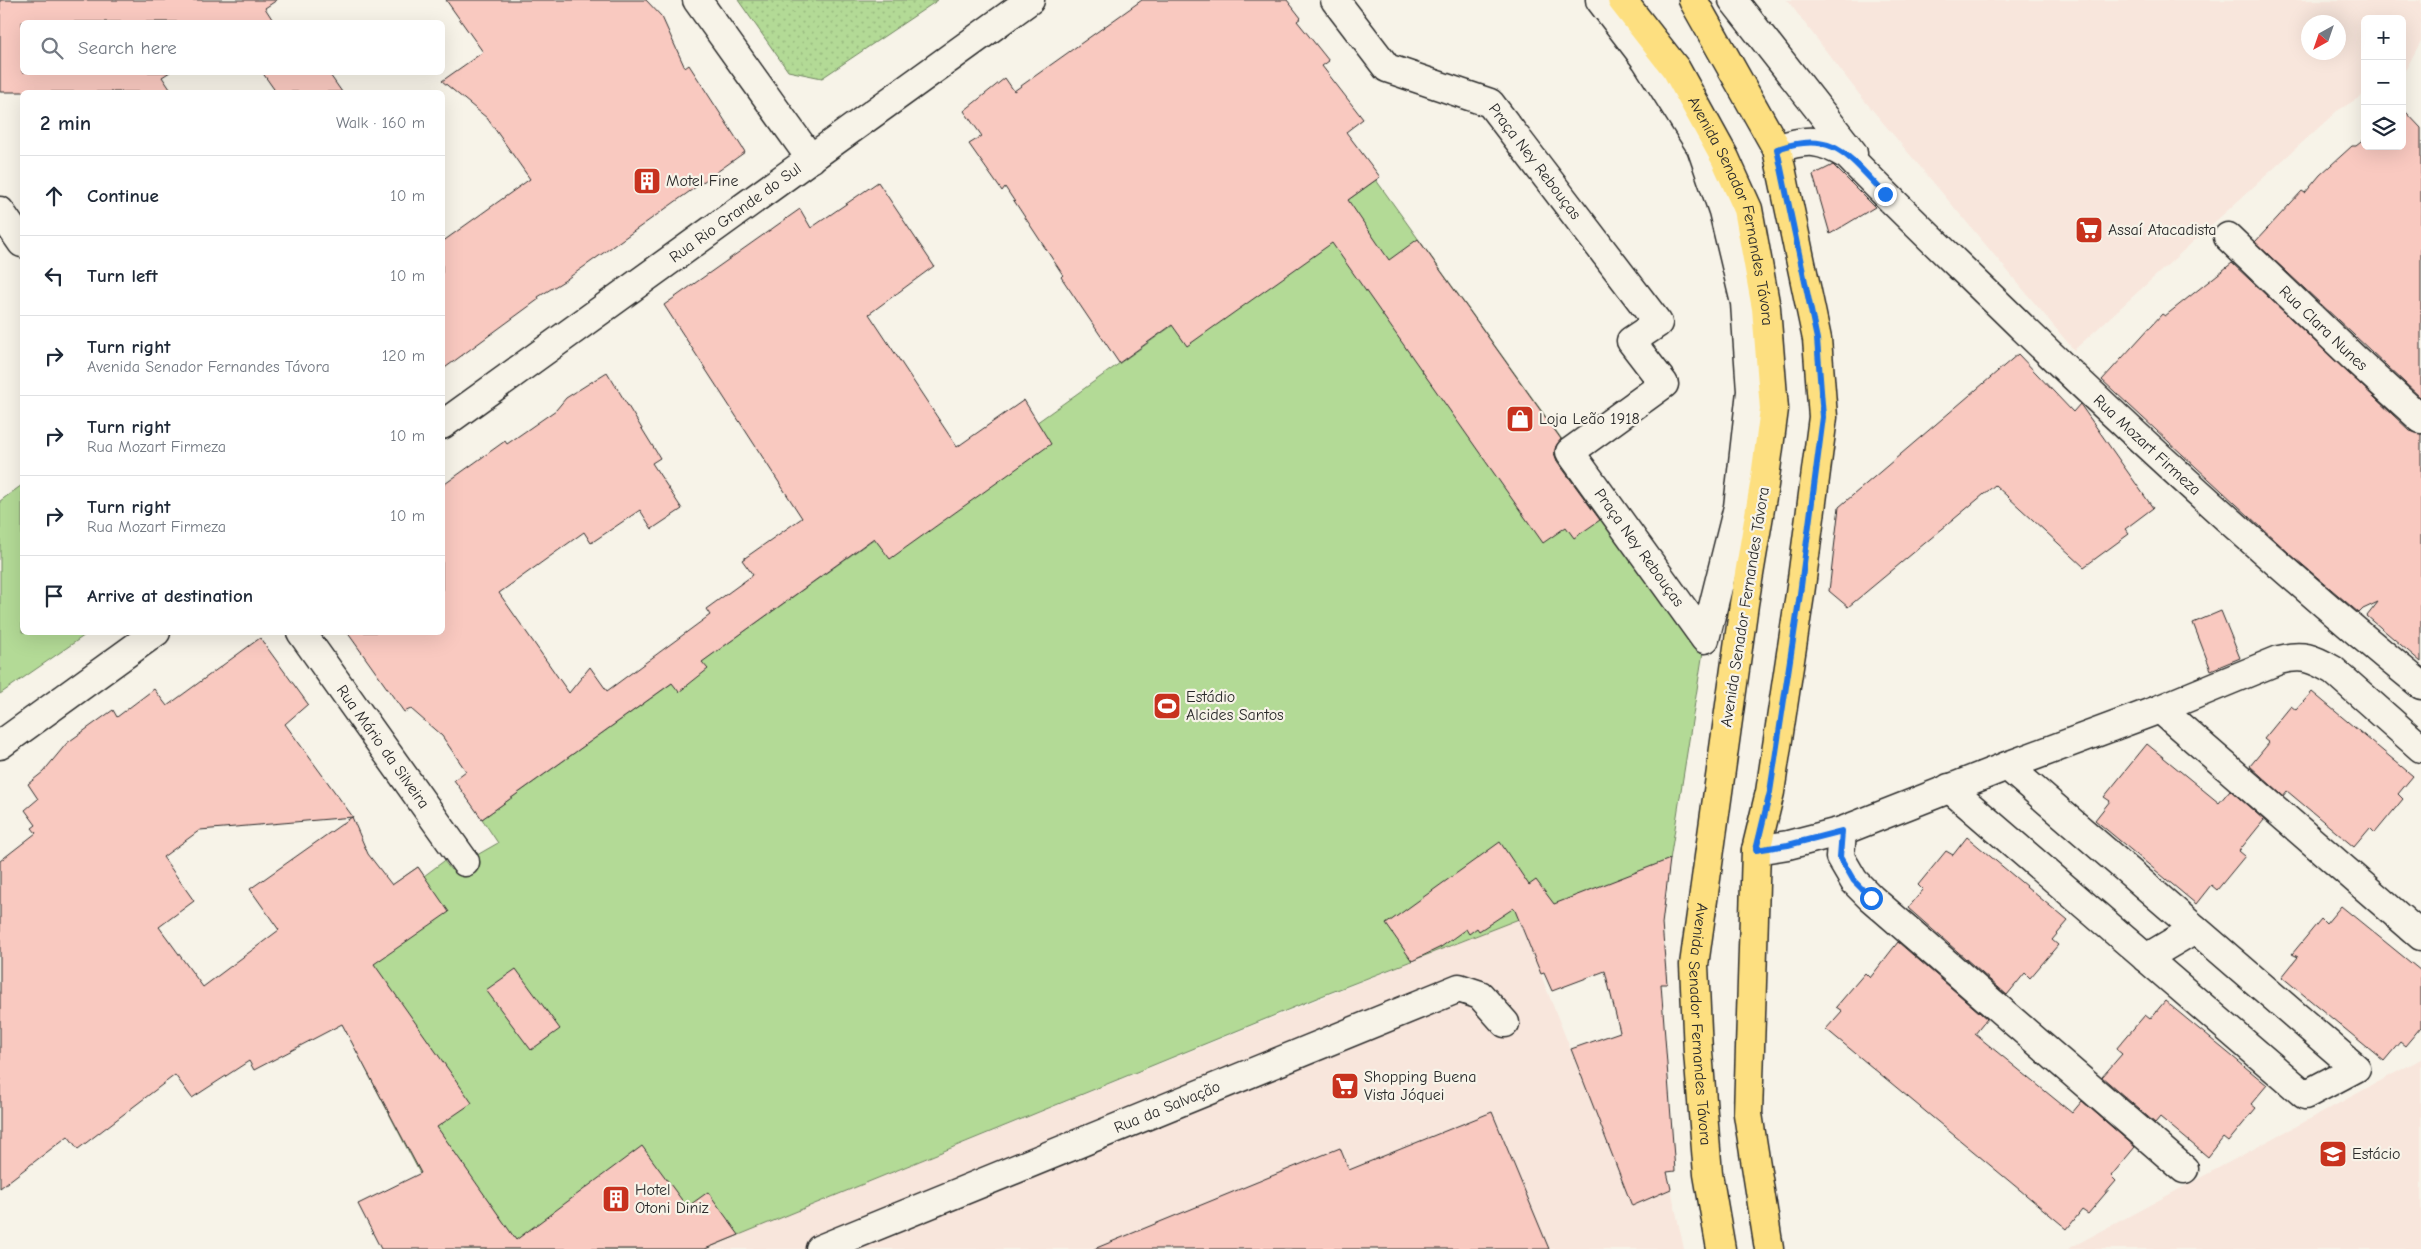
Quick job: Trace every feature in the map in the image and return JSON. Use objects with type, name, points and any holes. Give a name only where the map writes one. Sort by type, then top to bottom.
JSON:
[{"type":"main road","name":"Avenida Senador Fernandes Távora","points":[[1622,0],[1676,69],[1725,158],[1748,209],[1766,308],[1774,409],[1764,485],[1744,604],[1694,965],[1698,1052],[1708,1174],[1721,1249]]},
{"type":"main road","points":[[1693,0],[1777,149],[1817,339],[1823,417],[1800,594],[1770,792],[1756,850],[1748,1114],[1769,1249]]},
{"type":"street","points":[[697,0],[811,159]]},
{"type":"street","name":"Rua Rio Grande do Sul","points":[[445,423],[1030,0]]},
{"type":"street","name":"Praça Ney Rebouças","points":[[1335,0],[1387,68],[1490,102],[1658,324],[1631,341],[1664,384],[1570,452],[1705,639],[1738,507],[1751,392],[1745,303],[1723,211],[1701,147],[1646,60],[1600,0]]},
{"type":"street","name":"Rua Mozart Firmeza","points":[[1733,0],[1885,194]]},
{"type":"street","name":"Rua Mozart Firmeza","points":[[1777,149],[1794,143],[1823,142],[1848,156],[1885,194],[2219,513],[2359,635],[2421,685]]},
{"type":"street","points":[[0,211],[20,240]]},
{"type":"street","name":"Rua Clara Nunes","points":[[2228,237],[2353,358],[2421,419]]},
{"type":"street","points":[[0,745],[152,635]]},
{"type":"street","name":"Rua Mário da Silveira","points":[[303,635],[465,862]]},
{"type":"street","points":[[1756,850],[1788,845],[1842,831],[1949,788],[2160,710],[2280,660],[2298,655],[2317,660],[2333,670],[2421,748]]},
{"type":"street","points":[[2160,710],[2421,936]]},
{"type":"street","points":[[1949,788],[2305,1095],[2356,1068],[2007,766]]},
{"type":"street","points":[[1842,831],[1840,857],[1854,881],[1865,892],[2184,1169]]},
{"type":"street","points":[[2146,958],[2195,929]]},
{"type":"street","name":"Rua da Salvação","points":[[820,1249],[1459,988],[1480,995],[1505,1023]]},
{"type":"shaded area","name":"Assaí Atacadista","points":[[1787,0],[2421,0],[2421,41],[2406,69],[2406,15],[2361,15],[2361,96],[2337,111],[2074,350],[1859,94]]},
{"type":"shaded area","name":"Shopping Buena Vista Jóquei","points":[[1518,918],[1612,1153],[1671,1189],[1684,1249],[704,1249]]},
{"type":"shaded area","name":"Estácio","points":[[2421,1059],[2421,1249],[2068,1249]]},
{"type":"green space","points":[[738,0],[938,0],[822,78],[788,71]]},
{"type":"green space","name":"Estádio Alcides Santos","points":[[1376,180],[1705,639],[1670,860],[1324,995],[705,1249],[464,1249],[423,1179],[303,948],[418,867],[424,876],[444,861],[451,870],[498,843],[482,819]]},
{"type":"green space","points":[[20,486],[20,635],[85,635],[0,694],[0,501]]},
{"type":"building","points":[[0,0],[277,0],[265,8],[273,20],[20,20],[20,75],[165,75],[162,77],[171,90],[20,90],[20,92],[0,92]]},
{"type":"building","points":[[446,0],[646,0],[662,17],[685,68],[689,65],[745,152],[564,281],[538,297],[539,299],[445,368],[445,240],[530,179],[487,118],[442,81],[483,52]]},
{"type":"building","points":[[1142,0],[1287,0],[1301,18],[1297,21],[1329,61],[1322,66],[1363,119],[1346,132],[1380,177],[1348,200],[1389,260],[1418,239],[1561,439],[1554,453],[1557,461],[1600,520],[1574,538],[1566,527],[1543,543],[1332,243],[1187,346],[1172,325],[1119,363],[1061,277],[1063,275],[1005,187],[1002,191],[969,144],[982,136],[964,111],[1005,78],[1014,91]]},
{"type":"building","points":[[264,75],[330,75],[341,90],[275,90]]},
{"type":"building","points":[[2406,112],[2421,128],[2421,398],[2255,242],[2302,191],[2305,193],[2320,175],[2352,146],[2356,146],[2361,142],[2361,150],[2406,150]]},
{"type":"building","points":[[1833,165],[1875,207],[1830,234],[1813,175]]},
{"type":"building","points":[[878,182],[934,266],[869,314],[957,447],[1024,400],[1051,444],[890,559],[874,538],[702,662],[708,669],[679,692],[672,683],[482,819],[454,780],[466,771],[442,736],[411,709],[404,712],[349,635],[445,635],[445,484],[505,441],[507,444],[556,410],[566,398],[607,372],[660,458],[652,463],[682,509],[652,529],[640,510],[591,543],[584,532],[499,593],[569,693],[590,667],[607,691],[710,615],[706,609],[753,575],[742,560],[802,518],[664,305],[800,209],[811,228]]},
{"type":"building","points":[[2232,263],[2410,431],[2421,434],[2421,662],[2367,616],[2378,602],[2359,613],[2290,554],[2102,380],[2162,314],[2165,316]]},
{"type":"building","points":[[2018,354],[2073,412],[2080,404],[2153,508],[2125,529],[2129,534],[2084,567],[1995,485],[1848,607],[1829,591],[1839,507]]},
{"type":"building","points":[[2221,611],[2240,658],[2211,670],[2193,623]]},
{"type":"building","points":[[260,638],[308,704],[285,724],[353,817],[368,854],[392,885],[418,867],[449,912],[374,964],[472,1103],[437,1127],[516,1240],[642,1146],[687,1207],[708,1192],[739,1235],[705,1249],[381,1249],[358,1204],[421,1173],[342,1024],[254,1070],[249,1061],[192,1098],[175,1075],[78,1149],[68,1136],[0,1188],[0,861],[36,833],[32,828],[36,825],[25,810],[38,799],[28,784],[43,772],[67,743],[113,710],[117,717],[154,689],[167,706]],"holes":[[[352,817],[250,889],[279,930],[203,987],[159,927],[194,901],[163,857],[200,830]]]},
{"type":"building","points":[[2312,692],[2413,776],[2398,794],[2403,799],[2375,833],[2370,828],[2354,847],[2287,791],[2283,796],[2250,766],[2269,743],[2264,739],[2291,706],[2296,710]]},
{"type":"building","points":[[2147,744],[2219,803],[2230,790],[2264,820],[2239,851],[2245,856],[2217,890],[2211,885],[2196,904],[2095,820],[2110,801],[2104,797]]},
{"type":"building","points":[[1967,837],[2068,921],[2052,940],[2058,945],[2030,978],[2025,973],[2007,995],[1908,908],[1923,890],[1918,885],[1946,851],[1953,855]]},
{"type":"building","points":[[1500,842],[1529,885],[1536,880],[1554,904],[1670,859],[1662,924],[1667,984],[1661,984],[1675,1171],[1667,1172],[1671,1189],[1632,1206],[1571,1049],[1620,1032],[1605,971],[1552,991],[1544,973],[1541,974],[1514,908],[1479,931],[1477,928],[1469,934],[1466,929],[1441,947],[1412,961],[1386,924]]},
{"type":"building","points":[[2341,906],[2421,971],[2421,1027],[2405,1046],[2400,1042],[2384,1061],[2282,977],[2298,957],[2292,954],[2321,919],[2326,924]]},
{"type":"building","points":[[1898,942],[1987,1019],[1975,1034],[2072,1113],[2082,1101],[2135,1147],[2111,1176],[2116,1181],[2088,1214],[2082,1210],[2067,1229],[1826,1029],[1842,1011],[1836,1007],[1865,973],[1870,978]]},
{"type":"building","points":[[516,969],[560,1029],[531,1050],[486,990]]},
{"type":"building","points":[[2165,1001],[2267,1085],[2251,1104],[2256,1108],[2228,1142],[2223,1138],[2208,1157],[2160,1117],[2155,1123],[2102,1077],[2122,1054],[2116,1049],[2145,1015],[2150,1019]]},
{"type":"building","points":[[1492,1112],[1549,1249],[1094,1249],[1340,1148],[1349,1170]]},
{"type":"place","name":"Motel Fine","points":[[647,181]]},
{"type":"place","name":"Assaí Atacadista","points":[[2089,230]]},
{"type":"place","name":"Loja Leão 1918","points":[[1520,419]]},
{"type":"place","name":"Estádio Alcides Santos","points":[[1167,706]]},
{"type":"place","name":"Shopping Buena Vista Jóquei","points":[[1345,1086]]},
{"type":"place","name":"Estácio","points":[[2333,1154]]},
{"type":"place","name":"Hotel Otoni Diniz","points":[[616,1199]]},
{"type":"route","points":[[1871,898],[1854,881],[1840,857],[1842,831],[1788,845],[1756,850],[1770,792],[1800,594],[1823,417],[1817,339],[1777,149],[1807,141],[1823,142],[1848,156],[1885,194]]}]
